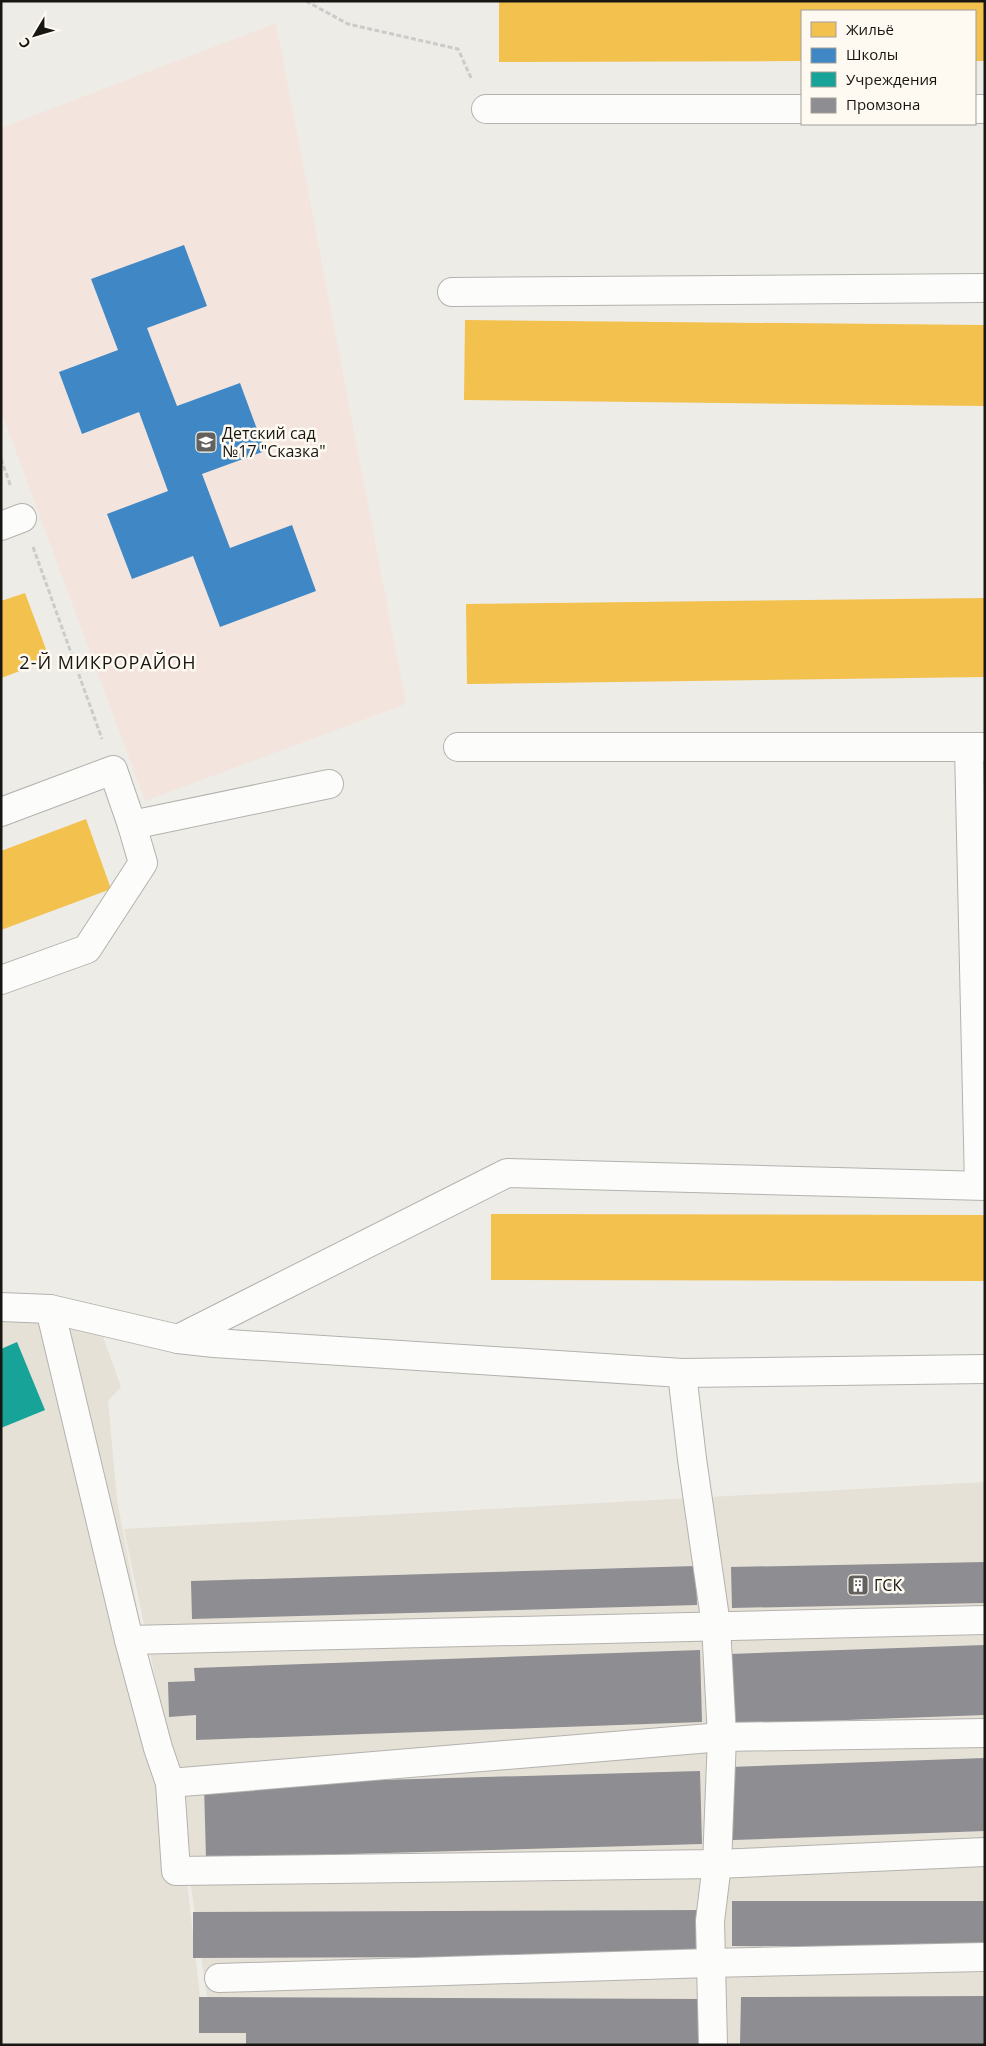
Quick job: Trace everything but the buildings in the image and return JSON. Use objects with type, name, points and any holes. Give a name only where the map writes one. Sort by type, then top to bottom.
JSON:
[{"type":"street","points":[[486,109],[801,109]]},
{"type":"street","points":[[452,292],[985,288]]},
{"type":"street","points":[[178,1339],[507,1174],[982,1186],[977,747],[458,747]]},
{"type":"street","points":[[1,812],[113,770],[132,825],[142,863],[87,949],[1,980]]},
{"type":"street","points":[[132,825],[330,784]]},
{"type":"street","points":[[1,1307],[50,1309],[178,1339],[682,1372],[985,1369]]},
{"type":"street","points":[[50,1309],[129,1640],[158,1748],[170,1783],[176,1871],[718,1864],[985,1852]]},
{"type":"street","points":[[682,1372],[692,1459],[716,1625],[722,1737],[718,1864],[710,1921],[713,2045]]},
{"type":"street","points":[[129,1640],[985,1620]]},
{"type":"street","points":[[170,1783],[722,1737],[985,1733]]},
{"type":"street","points":[[218,1978],[710,1963],[985,1957]]},
{"type":"path","points":[[306,1],[348,24],[458,49],[486,109]]},
{"type":"path","points":[[1,459],[12,522],[113,770]]},
{"type":"shaded area","points":[[276,23],[406,704],[145,801],[1,411],[1,128]]},
{"type":"shaded area","points":[[91,1303],[121,1387],[108,1401],[117,1500],[184,1856],[201,2005],[209,2011],[173,1762],[124,1529],[985,1482],[985,2045],[1,2045],[1,1316]]},
{"type":"place","name":"Детский сад №17 \"Сказка\"","points":[[206,442]]},
{"type":"place","name":"ГСК","points":[[858,1585]]},
{"type":"district","name":"2-Й МИКРОРАЙОН","points":[[108,662]]}]
